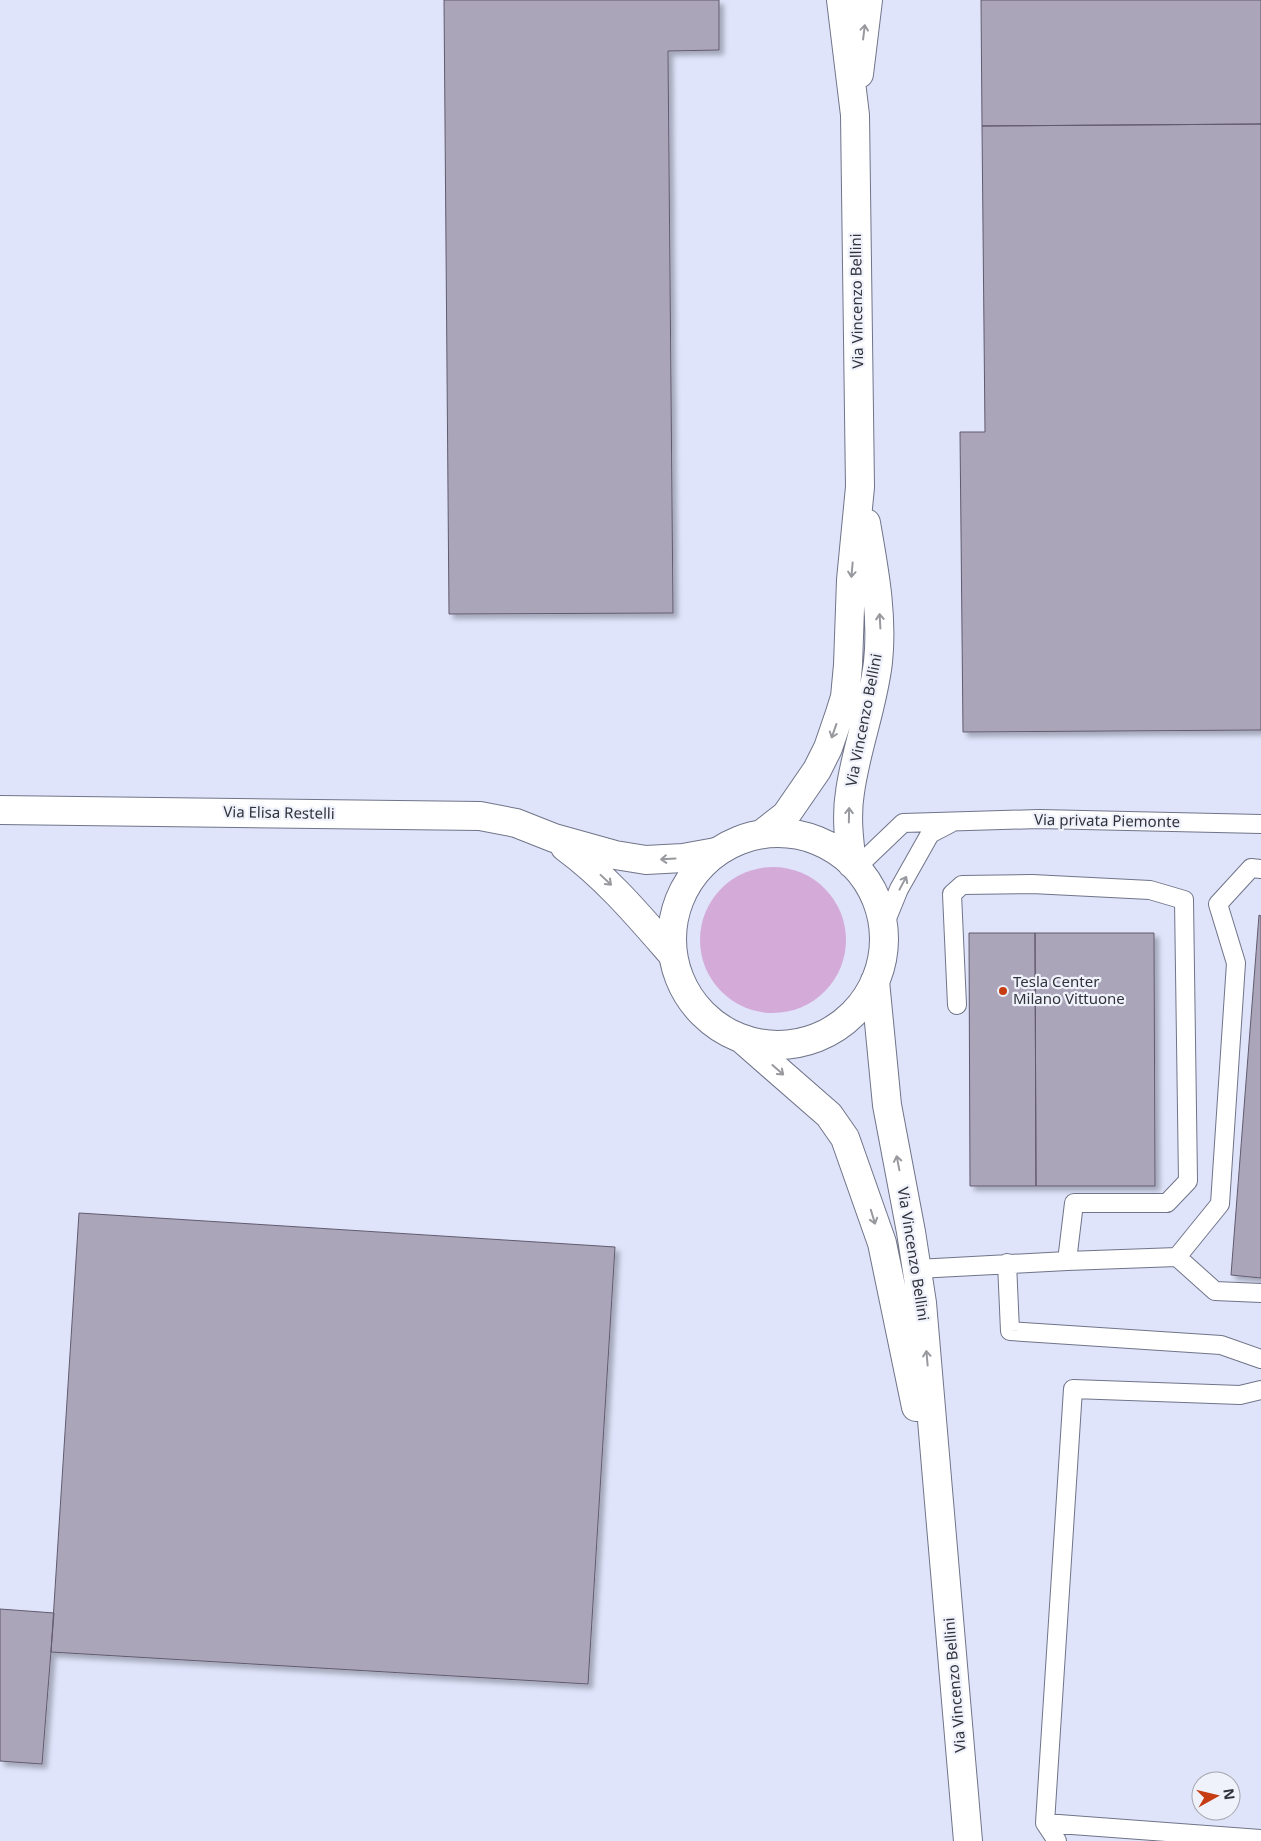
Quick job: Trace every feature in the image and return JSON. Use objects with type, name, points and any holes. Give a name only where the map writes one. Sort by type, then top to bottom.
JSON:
[{"type":"street","name":"Via Vincenzo Bellini","points":[[763,833],[786,815],[799,799],[828,748],[845,697],[848,665],[851,580],[860,487],[855,115],[841,0]]},
{"type":"street","name":"Via Vincenzo Bellini","points":[[855,115],[868,0]]},
{"type":"street","name":"Via Vincenzo Bellini","points":[[854,866],[849,832],[850,793],[878,665],[880,636],[878,600],[860,487]]},
{"type":"street","name":"Via Elisa Restelli","points":[[0,810],[480,816],[516,823],[554,838],[614,855],[646,860],[683,858],[716,852]]},
{"type":"street","name":"Via Vincenzo Bellini","points":[[784,832],[815,839],[844,855],[876,897],[883,928],[882,960],[871,991],[851,1016],[832,1031],[809,1041],[784,1046],[753,1043],[723,1031],[699,1011],[681,984],[672,954],[672,922],[680,895],[696,871],[716,852],[742,839],[763,833],[784,832]]},
{"type":"street","name":"Via Elisa Restelli","points":[[554,838],[592,867],[621,894],[672,954]]},
{"type":"street","name":"Via Vincenzo Bellini","points":[[874,981],[887,1105],[917,1269],[968,1841]]},
{"type":"street","name":"Via Vincenzo Bellini","points":[[741,1038],[829,1115],[846,1138],[882,1243],[941,1528]]},
{"type":"lane","name":"Via privata Piemonte","points":[[854,866],[903,823],[1039,820],[1261,824]]},
{"type":"lane","name":"Via privata Piemonte","points":[[883,928],[900,890],[930,834],[953,822]]},
{"type":"lane","points":[[1177,1257],[1220,1204],[1236,963],[1218,904],[1251,868],[1261,869]]},
{"type":"lane","points":[[956,1005],[952,894],[962,885],[1032,884],[1150,890],[1184,900],[1188,1181],[1168,1203],[1074,1204],[1067,1261]]},
{"type":"lane","points":[[917,1269],[1007,1263],[1177,1257],[1215,1291],[1261,1293]]},
{"type":"lane","points":[[1007,1263],[1010,1331],[1221,1345],[1261,1359]]},
{"type":"lane","points":[[1057,1841],[1045,1823],[1073,1389],[1240,1395],[1261,1390]]},
{"type":"lane","points":[[1045,1823],[1261,1839]]},
{"type":"shaded area","points":[[773,867],[801,873],[824,889],[840,912],[846,940],[840,968],[824,991],[801,1007],[773,1013],[745,1007],[722,991],[706,968],[700,940],[706,912],[722,889],[745,873]]},
{"type":"building","points":[[444,0],[719,0],[719,50],[668,51],[673,613],[449,614]]},
{"type":"building","points":[[981,0],[1261,0],[1261,124],[982,126]]},
{"type":"building","points":[[1261,124],[1261,730],[963,732],[960,432],[985,432],[982,126]]},
{"type":"building","points":[[1259,915],[1261,916],[1261,1278],[1231,1275]]},
{"type":"building","points":[[969,933],[1035,933],[1036,1186],[970,1186]]},
{"type":"building","points":[[1035,933],[1154,933],[1155,1186],[1036,1186]]},
{"type":"building","points":[[79,1213],[615,1247],[588,1684],[51,1652]]},
{"type":"building","points":[[0,1609],[54,1613],[42,1764],[0,1761]]},
{"type":"place","name":"Tesla Center Milano Vittuone","points":[[1003,991]]}]
